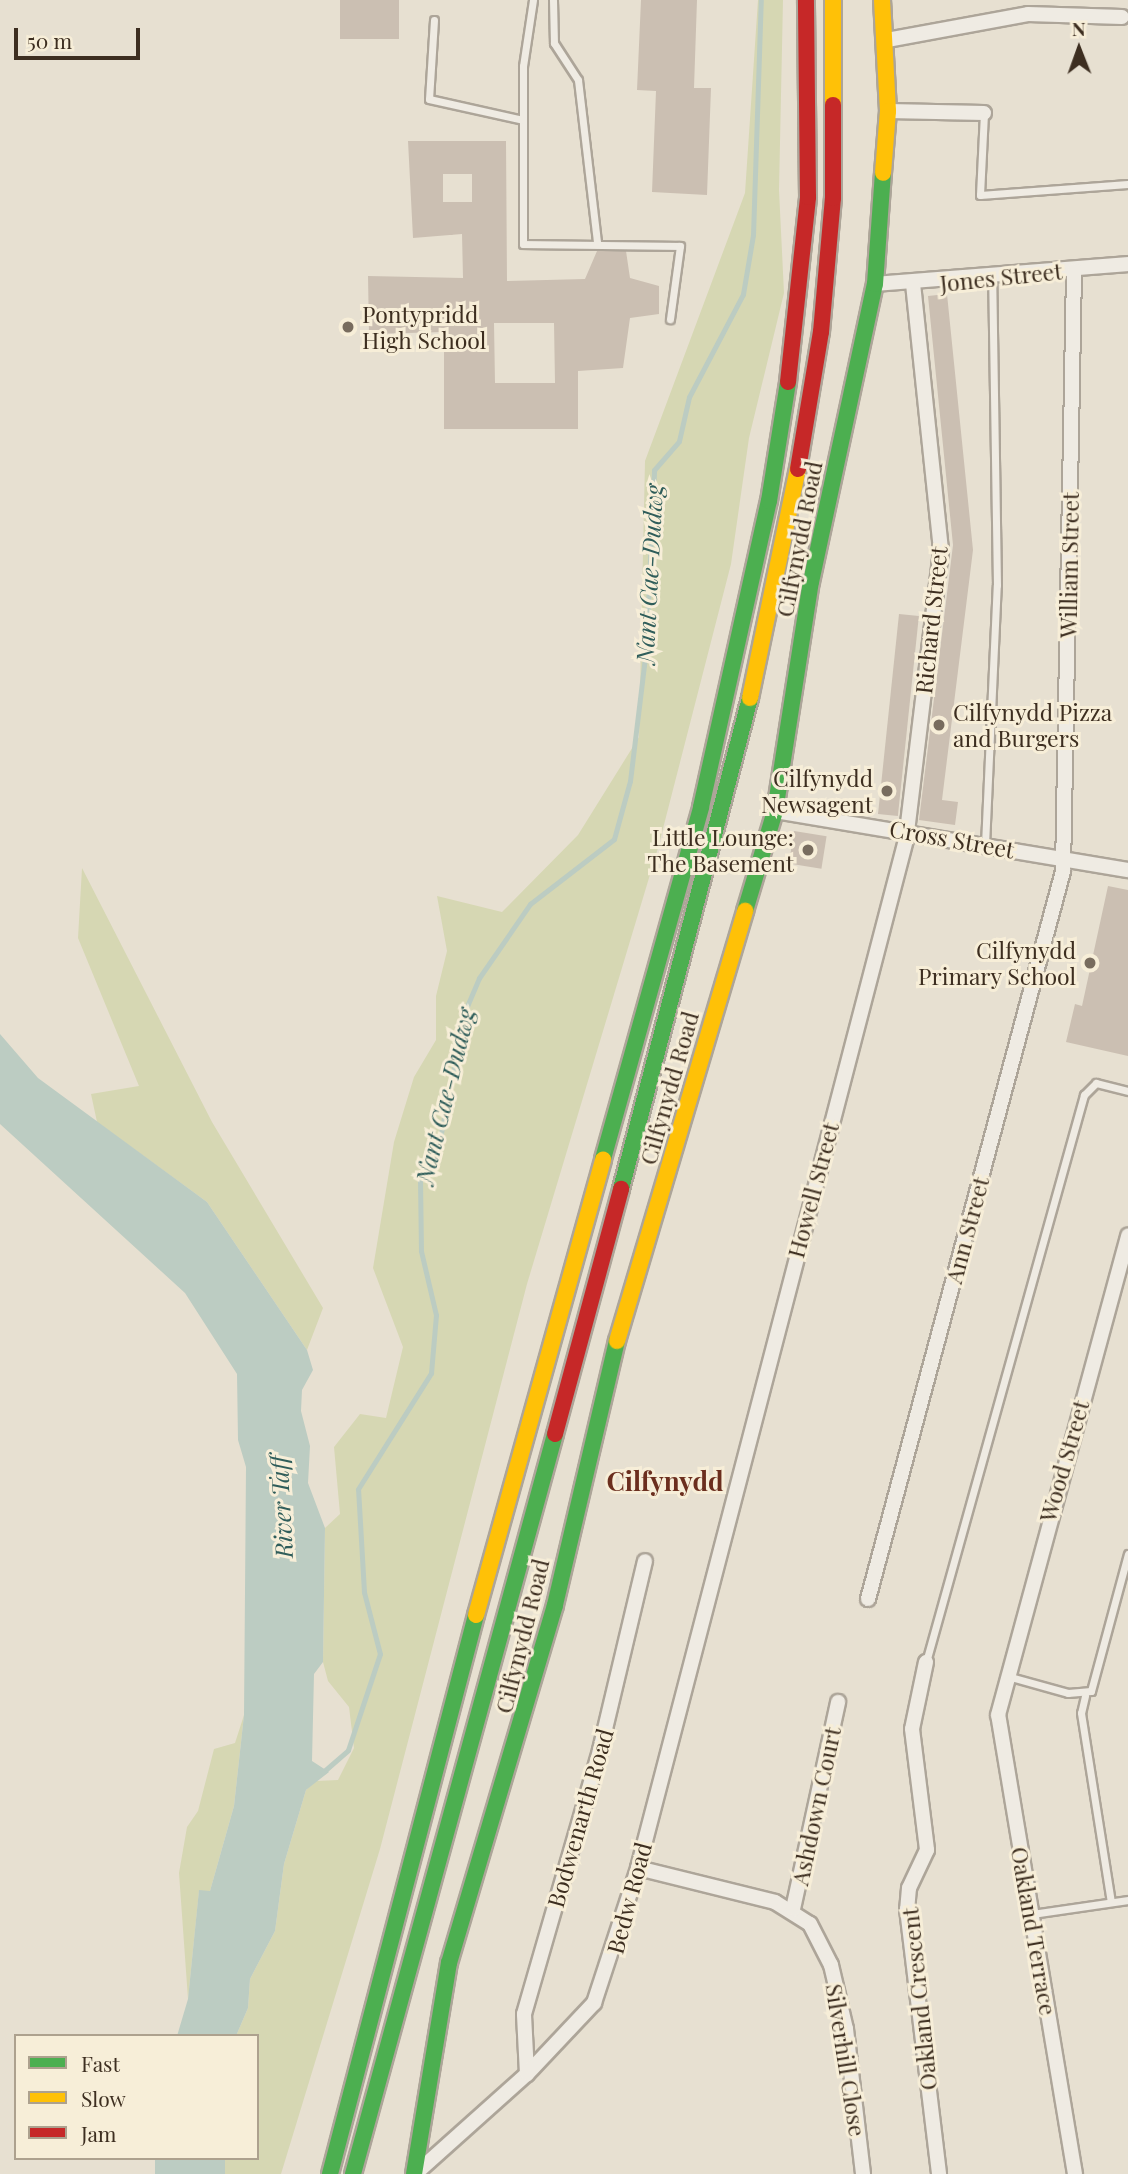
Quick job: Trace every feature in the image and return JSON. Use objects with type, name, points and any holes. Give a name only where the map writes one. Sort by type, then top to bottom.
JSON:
[{"type":"main road","points":[[330,2174],[435,1762],[701,807],[769,500],[798,323],[808,197],[806,0]]},
{"type":"main road","points":[[353,2174],[725,809],[779,564],[821,332],[833,198],[833,0]]},
{"type":"main road","name":"Cilfynydd Road","points":[[415,2174],[449,1964],[555,1605],[598,1404],[775,811],[811,582],[874,284],[888,111],[887,40],[882,0]]},
{"type":"street","points":[[887,40],[1028,14],[1122,17]]},
{"type":"street","points":[[888,111],[985,113]]},
{"type":"street","name":"Jones Street","points":[[874,284],[913,285],[992,279],[1128,264]]},
{"type":"street","name":"William Street","points":[[1064,860],[1074,270]]},
{"type":"street","name":"Richard Street","points":[[907,829],[941,550],[913,285]]},
{"type":"street","name":"Cross Street","points":[[775,811],[907,829],[1128,870]]},
{"type":"street","name":"Howell Street","points":[[718,1551],[907,829]]},
{"type":"street","name":"Ann Street","points":[[868,1598],[1064,860]]},
{"type":"street","name":"Wood Street","points":[[1003,1681],[1128,1235]]},
{"type":"street","name":"Bedw Road","points":[[415,2174],[527,2074],[594,2003],[638,1868],[718,1551]]},
{"type":"street","name":"Bodwenarth Road","points":[[527,2074],[524,2014],[600,1750],[645,1562]]},
{"type":"street","name":"Oakland Crescent","points":[[926,1662],[912,1729],[927,1850],[909,1888],[907,1909],[939,2174]]},
{"type":"street","name":"Oakland Terrace","points":[[1003,1681],[998,1715],[1075,2174]]},
{"type":"street","name":"Ashdown Court","points":[[793,1909],[838,1702]]},
{"type":"street","points":[[638,1868],[793,1909]]},
{"type":"street","name":"Silverhill Close","points":[[793,1909],[810,1924],[831,1965],[863,2174]]},
{"type":"lane","points":[[533,0],[523,120],[523,244],[597,242],[680,246],[670,319]]},
{"type":"lane","points":[[553,0],[554,43],[578,80],[597,242]]},
{"type":"lane","points":[[434,20],[429,99],[523,120]]},
{"type":"lane","points":[[985,113],[980,195],[1128,184]]},
{"type":"lane","points":[[985,845],[998,585],[992,279]]},
{"type":"lane","points":[[926,1662],[1084,1095],[1096,1083],[1128,1091]]},
{"type":"lane","points":[[1111,1902],[1081,1713],[1128,1554]]},
{"type":"lane","points":[[1003,1681],[1085,1696]]},
{"type":"lane","points":[[1031,1914],[1128,1900]]},
{"type":"green space","points":[[758,0],[783,0],[779,190],[784,293],[749,438],[731,564],[658,848],[527,1284],[380,1849],[281,2174],[224,2174],[225,2160],[259,2160],[259,2034],[237,2034],[248,2008],[250,1979],[275,1931],[284,1864],[306,1790],[316,1781],[338,1780],[354,1748],[349,1707],[328,1681],[323,1662],[325,1528],[340,1514],[334,1447],[360,1414],[386,1418],[403,1347],[373,1268],[394,1142],[414,1077],[436,1040],[436,996],[447,951],[437,896],[502,912],[578,835],[639,737],[645,461],[745,193]]},
{"type":"green space","points":[[82,868],[212,1122],[323,1308],[307,1350],[207,1202],[97,1122],[91,1094],[139,1086],[78,938]]},
{"type":"green space","points":[[244,1715],[234,1806],[210,1891],[199,1891],[188,1999],[179,1873],[187,1827],[198,1811],[214,1749],[235,1743]]},
{"type":"water","name":"River Taff","points":[[0,1034],[38,1078],[207,1202],[307,1350],[313,1370],[302,1390],[301,1411],[310,1446],[308,1483],[325,1528],[323,1662],[314,1674],[312,1761],[329,1772],[306,1790],[284,1864],[275,1931],[250,1979],[248,2008],[237,2034],[178,2034],[188,1999],[199,1890],[210,1891],[234,1806],[244,1715],[246,1467],[238,1440],[237,1374],[185,1293],[0,1124]]},
{"type":"water","points":[[155,2160],[225,2160],[225,2174],[155,2174]]},
{"type":"building","points":[[340,0],[399,0],[399,39],[340,39]]},
{"type":"building","points":[[641,0],[697,0],[694,88],[711,88],[707,195],[652,192],[656,91],[637,90]]},
{"type":"building","points":[[408,141],[506,141],[507,281],[585,279],[597,251],[626,251],[630,278],[659,286],[659,314],[630,318],[623,368],[578,371],[578,429],[444,429],[444,332],[369,334],[368,276],[463,278],[462,234],[413,238]],"holes":[[[443,174],[472,174],[472,202],[443,202]],[[494,323],[554,323],[555,383],[495,383]]]},
{"type":"building","points":[[947,294],[973,550],[942,800],[958,802],[955,825],[919,820],[953,545],[928,296]]},
{"type":"building","points":[[899,614],[919,616],[898,816],[878,814]]},
{"type":"building","name":"Little Lounge: The Basement","points":[[794,831],[827,836],[821,869],[789,864]]},
{"type":"building","points":[[1108,886],[1128,890],[1128,1056],[1066,1042],[1075,1004],[1082,1006]]},
{"type":"waterway","name":"Nant Cae-Dudwg","points":[[323,1772],[348,1750],[380,1654],[364,1592],[358,1489],[431,1373],[436,1315],[421,1251],[420,1180],[441,1133],[465,1011],[479,978],[530,904],[614,839],[630,781],[646,648],[654,470],[679,441],[689,397],[743,294],[753,235],[761,0]]},
{"type":"traffic: fast","points":[[745,911],[775,811],[811,582],[875,284],[883,173]]},
{"type":"traffic: fast","points":[[603,1159],[701,807],[769,501],[788,382]]},
{"type":"traffic: fast","points":[[621,1189],[750,698]]},
{"type":"traffic: fast","points":[[414,2174],[449,1963],[555,1605],[617,1341]]},
{"type":"traffic: fast","points":[[353,2174],[555,1434]]},
{"type":"traffic: fast","points":[[330,2174],[476,1615]]},
{"type":"traffic: slow","points":[[833,0],[833,105]]},
{"type":"traffic: slow","points":[[882,0],[888,111],[883,173]]},
{"type":"traffic: slow","points":[[750,698],[798,469]]},
{"type":"traffic: slow","points":[[617,1341],[745,911]]},
{"type":"traffic: slow","points":[[476,1615],[603,1159]]},
{"type":"traffic: jam","points":[[788,382],[808,197],[806,0]]},
{"type":"traffic: jam","points":[[798,469],[821,332],[833,198],[833,105]]},
{"type":"traffic: jam","points":[[555,1434],[621,1189]]},
{"type":"place","name":"Pontypridd High School","points":[[348,327]]},
{"type":"place","name":"Cilfynydd Pizza and Burgers","points":[[939,725]]},
{"type":"place","name":"Cilfynydd Newsagent","points":[[887,791]]},
{"type":"place","name":"Little Lounge: The Basement","points":[[808,850]]},
{"type":"place","name":"Cilfynydd Primary School","points":[[1090,963]]},
{"type":"district","name":"Cilfynydd","points":[[665,1481]]}]
